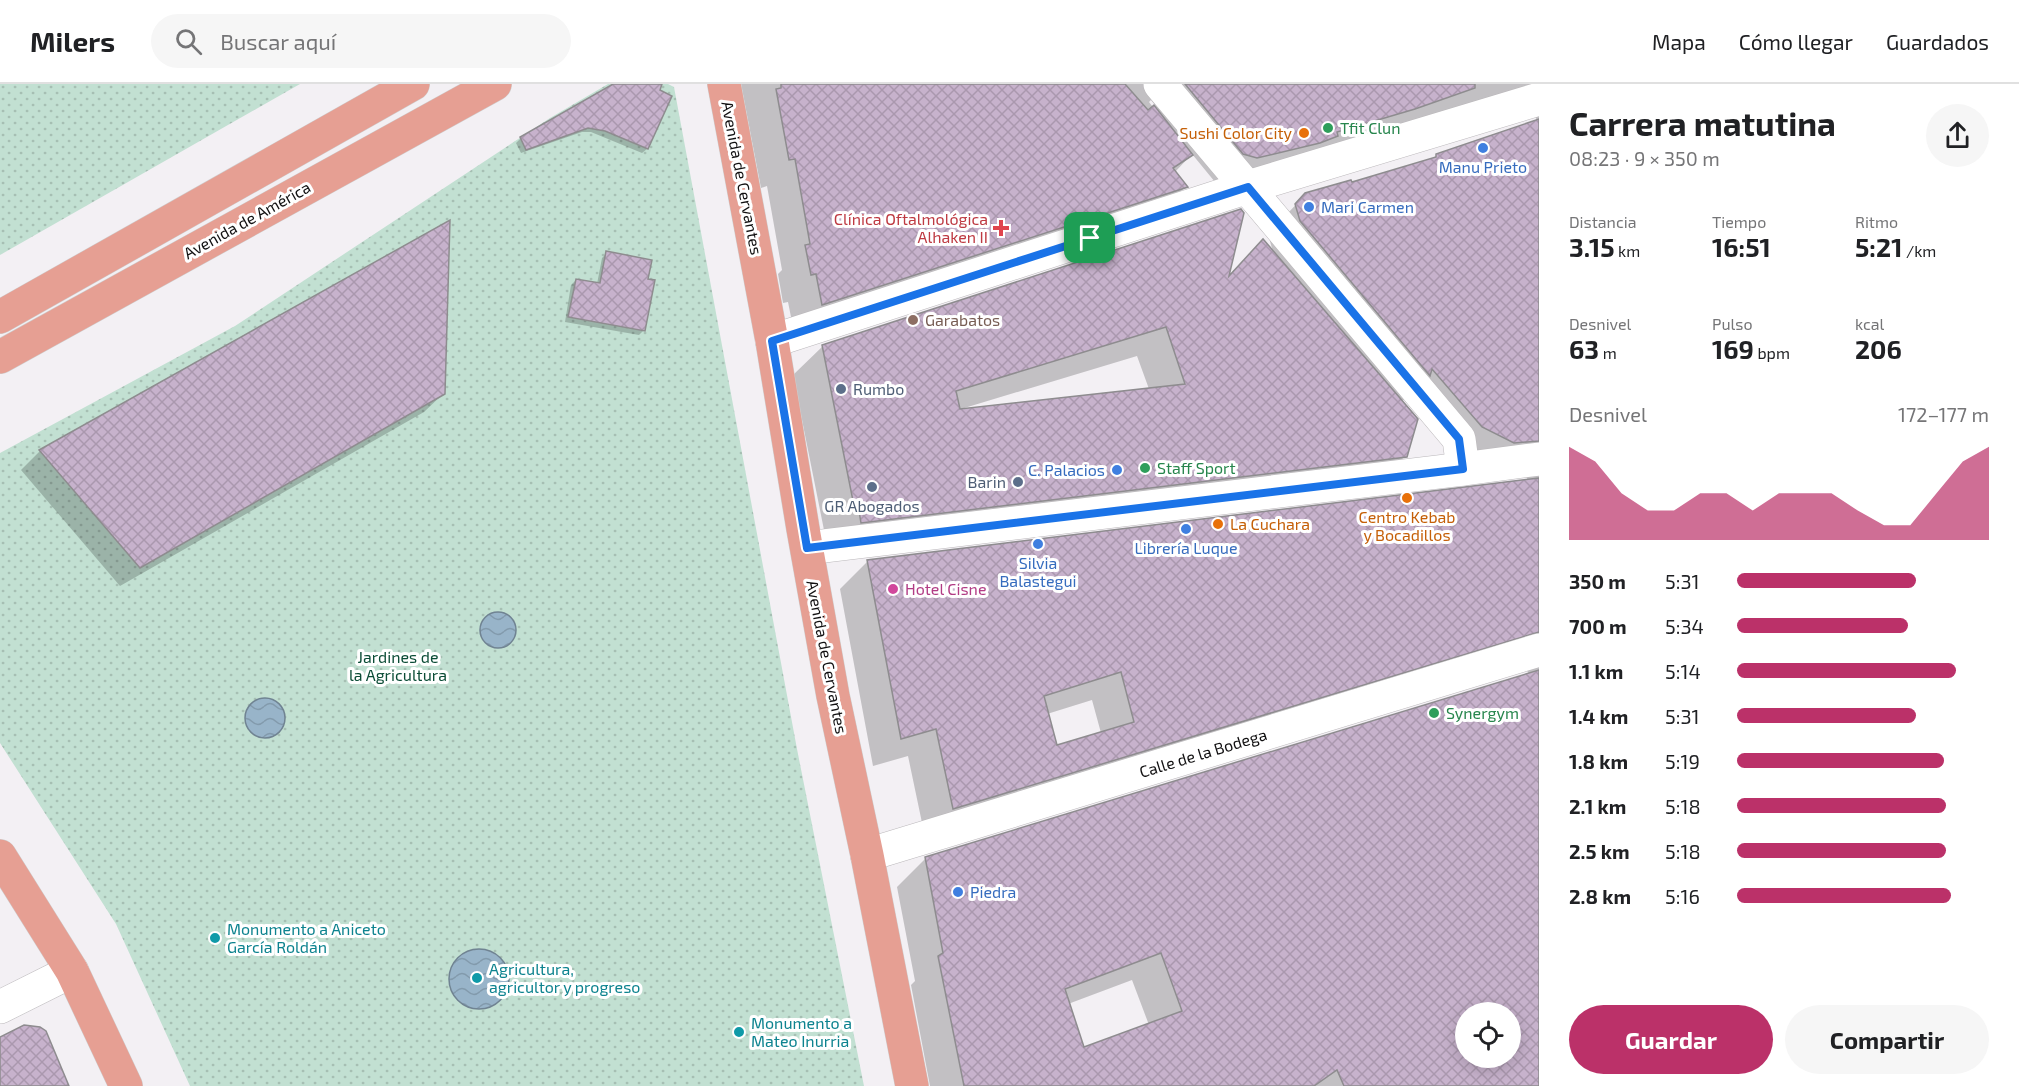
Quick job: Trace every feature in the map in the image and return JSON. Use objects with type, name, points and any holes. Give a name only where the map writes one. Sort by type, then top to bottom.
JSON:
[{"type":"main road","points":[[0,317],[413,84]]},
{"type":"main road","name":"Avenida de América","points":[[0,357],[495,84]]},
{"type":"main road","name":"Avenida de Cervantes","points":[[724,84],[772,341],[833,696],[912,1086]]},
{"type":"main road","points":[[0,856],[72,971],[126,1086]]},
{"type":"street","points":[[1160,84],[1459,439],[1463,469]]},
{"type":"street","points":[[772,341],[1248,187],[1519,96]]},
{"type":"street","points":[[807,548],[1539,459]]},
{"type":"street","name":"Calle de la Bodega","points":[[867,855],[1539,650]]},
{"type":"street","points":[[0,1007],[72,971]]},
{"type":"green space","points":[[0,84],[300,84],[0,255]]},
{"type":"green space","name":"Jardines de la Agricultura","points":[[608,84],[668,84],[674,87],[797,749],[864,1086],[190,1086],[116,924],[0,743],[0,453],[235,326],[550,118]]},
{"type":"water","points":[[498,612],[510,618],[516,630],[510,642],[498,648],[486,642],[480,630],[486,618]]},
{"type":"water","points":[[265,698],[279,704],[285,718],[279,732],[265,738],[251,732],[245,718],[251,704]]},
{"type":"water","points":[[479,949],[496,954],[504,962],[509,979],[504,996],[496,1004],[479,1009],[462,1004],[454,996],[449,979],[454,962],[462,954]]},
{"type":"building","points":[[613,84],[662,84],[660,90],[672,96],[648,149],[605,131],[588,128],[526,150],[520,137]]},
{"type":"building","points":[[781,84],[1125,84],[1148,110],[1154,105],[1193,155],[1173,168],[1188,187],[822,305],[816,274],[811,275],[805,245],[810,244],[795,159],[789,160],[776,89],[781,88]]},
{"type":"building","points":[[1185,84],[1475,84],[1475,88],[1337,132],[1338,136],[1320,143],[1257,158],[1243,154]]},
{"type":"building","points":[[1539,119],[1539,441],[1514,443],[1482,427],[1432,369],[1430,376],[1300,221],[1295,204],[1305,193],[1351,180],[1352,182],[1436,157],[1436,154]]},
{"type":"building","points":[[1241,209],[1244,213],[1229,276],[1263,239],[1418,419],[1407,457],[861,523],[859,511],[855,511],[822,345]],"holes":[[[1166,327],[1185,384],[960,409],[956,391]]]},
{"type":"building","points":[[450,220],[445,394],[140,568],[39,450]]},
{"type":"building","points":[[606,251],[652,260],[648,279],[655,280],[645,331],[568,317],[576,279],[600,283]]},
{"type":"building","points":[[1539,478],[1539,632],[953,809],[936,729],[901,739],[867,560]],"holes":[[[1121,672],[1134,722],[1057,745],[1044,696]]]},
{"type":"building","points":[[1539,670],[1539,1086],[1344,1086],[1337,1070],[1314,1086],[964,1086],[938,956],[943,953],[925,857]],"holes":[[[1161,953],[1182,1011],[1084,1047],[1065,989]]]},
{"type":"building","points":[[24,1025],[40,1027],[46,1031],[69,1086],[0,1086],[0,1037]]},
{"type":"place","name":"Tfit Clun","points":[[1328,128]]},
{"type":"place","name":"Sushi Color City","points":[[1304,133]]},
{"type":"place","name":"Manu Prieto","points":[[1483,148]]},
{"type":"place","name":"Mari Carmen","points":[[1309,207]]},
{"type":"place","name":"Clínica Oftalmológica Alhaken II","points":[[1001,228]]},
{"type":"place","name":"Garabatos","points":[[913,320]]},
{"type":"place","name":"Rumbo","points":[[841,389]]},
{"type":"place","name":"Staff Sport","points":[[1145,468]]},
{"type":"place","name":"C. Palacios","points":[[1117,470]]},
{"type":"place","name":"Barin","points":[[1018,482]]},
{"type":"place","name":"GR Abogados","points":[[872,487]]},
{"type":"place","name":"Centro Kebab y Bocadillos","points":[[1407,498]]},
{"type":"place","name":"La Cuchara","points":[[1218,524]]},
{"type":"place","name":"Librería Luque","points":[[1186,529]]},
{"type":"place","name":"Silvia Balastegui","points":[[1038,544]]},
{"type":"place","name":"Hotel Cisne","points":[[893,589]]},
{"type":"place","name":"Synergym","points":[[1434,713]]},
{"type":"place","name":"Piedra","points":[[958,892]]},
{"type":"place","name":"Monumento a Aniceto García Roldán","points":[[215,938]]},
{"type":"place","name":"Agricultura, agricultor y progreso","points":[[477,978]]},
{"type":"place","name":"Monumento a Mateo Inurria","points":[[739,1032]]},
{"type":"route","points":[[1248,187],[1459,439],[1463,469],[807,548],[772,341],[1090,238],[1248,187]]}]
